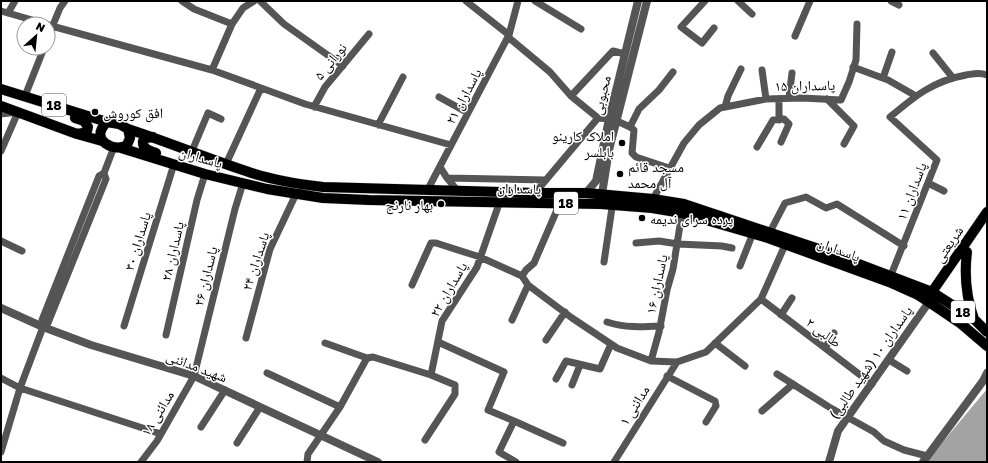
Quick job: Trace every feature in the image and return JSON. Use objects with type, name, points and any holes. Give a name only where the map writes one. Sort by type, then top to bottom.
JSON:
[{"type":"main road","name":"18","points":[[1,89],[107,122],[119,124],[128,129]]},
{"type":"main road","points":[[39,101],[53,109],[84,121],[88,127],[87,130],[84,133],[77,134]]},
{"type":"main road","name":"18","points":[[1,106],[117,147]]},
{"type":"main road","points":[[102,141],[100,138],[100,132],[107,122]]},
{"type":"main road","name":"پاسداران","points":[[128,129],[247,172],[310,186],[535,193],[586,193],[601,199]]},
{"type":"main road","points":[[117,147],[124,147],[129,142],[130,134],[128,129]]},
{"type":"main road","points":[[153,137],[146,138],[143,141],[142,145],[145,149],[184,163],[202,173]]},
{"type":"main road","name":"پاسداران","points":[[117,147],[202,173],[267,189],[323,198],[560,203],[601,199],[653,199],[684,204],[770,232],[892,275],[974,319],[987,332]]},
{"type":"main road","name":"پاسداران","points":[[613,200],[682,212],[753,233],[889,282],[918,295],[933,296],[960,323],[987,346]]},
{"type":"main road","name":"شریعتی","points":[[933,296],[987,212]]},
{"type":"main road","name":"شریعتی","points":[[933,296],[987,222]]},
{"type":"main road","points":[[966,252],[964,269],[966,293],[974,319]]},
{"type":"street","points":[[15,1],[5,12],[19,16]]},
{"type":"street","points":[[55,16],[65,1]]},
{"type":"street","points":[[182,1],[194,9],[232,24]]},
{"type":"street","points":[[212,70],[232,24],[243,8],[254,1]]},
{"type":"street","points":[[260,1],[284,24],[343,66]]},
{"type":"street","points":[[466,1],[550,72],[571,96],[598,118],[613,120],[634,130],[633,155],[669,168]]},
{"type":"street","points":[[535,1],[581,29]]},
{"type":"street","name":"محبوبی","points":[[601,199],[625,54],[638,1]]},
{"type":"street","name":"محبوبی","points":[[586,193],[596,181],[647,1]]},
{"type":"street","points":[[705,1],[681,27],[702,43],[714,28]]},
{"type":"street","points":[[738,1],[752,14]]},
{"type":"street","points":[[795,36],[810,1]]},
{"type":"street","points":[[891,1],[899,5]]},
{"type":"street","name":"پاسداران ۲۱","points":[[428,190],[509,36],[516,2]]},
{"type":"street","name":"پاسداران ۱۵","points":[[725,107],[766,99],[789,98],[841,100],[856,60],[857,24]]},
{"type":"street","points":[[56,27],[212,70],[314,106],[451,145]]},
{"type":"street","name":"نورانی ۵","points":[[314,106],[325,87],[369,34]]},
{"type":"street","points":[[571,96],[613,51],[625,54]]},
{"type":"street","points":[[883,78],[892,52]]},
{"type":"street","points":[[933,53],[953,78]]},
{"type":"street","points":[[25,96],[41,56]]},
{"type":"street","points":[[853,68],[883,78],[916,96],[949,78],[980,73],[987,75]]},
{"type":"street","points":[[653,199],[684,143],[699,125],[720,108],[725,107],[728,96],[741,69]]},
{"type":"street","points":[[762,70],[766,99]]},
{"type":"street","points":[[630,127],[639,109],[659,90],[673,72]]},
{"type":"street","points":[[789,98],[792,73]]},
{"type":"street","points":[[378,124],[403,77]]},
{"type":"street","points":[[226,164],[261,88]]},
{"type":"street","name":"پاسداران ۱۱","points":[[892,275],[937,160],[890,117],[916,96]]},
{"type":"street","points":[[439,97],[468,113]]},
{"type":"street","points":[[778,99],[779,120]]},
{"type":"street","points":[[827,99],[854,126],[844,144]]},
{"type":"street","points":[[1,114],[18,112]]},
{"type":"street","points":[[1,151],[18,112]]},
{"type":"street","points":[[192,151],[208,113],[221,119]]},
{"type":"street","points":[[535,193],[598,118]]},
{"type":"street","points":[[757,147],[773,120],[784,119],[789,124],[781,142]]},
{"type":"street","points":[[1,452],[2,441],[43,327],[42,320],[99,176],[104,173],[117,147]]},
{"type":"street","name":"پاسداران ۳۰","points":[[124,326],[174,164]]},
{"type":"street","points":[[440,167],[456,190]]},
{"type":"street","name":"پاسداران ۲۸","points":[[166,335],[202,173]]},
{"type":"street","points":[[447,178],[546,180]]},
{"type":"street","name":"پاسداران ۲۶","points":[[194,376],[235,209],[243,183]]},
{"type":"street","points":[[928,183],[944,191]]},
{"type":"street","name":"پاسداران ۲۴","points":[[246,338],[270,249],[296,194]]},
{"type":"street","points":[[770,232],[785,203],[806,198],[826,208],[837,204],[904,246]]},
{"type":"street","points":[[604,262],[613,200]]},
{"type":"street","name":"پاسداران ۲۲","points":[[431,375],[442,321],[477,267],[500,202]]},
{"type":"street","points":[[522,276],[534,263],[560,203]]},
{"type":"street","name":"پاسداران ۱۶","points":[[651,361],[661,326],[667,290],[673,269],[682,212]]},
{"type":"street","points":[[740,266],[753,233]]},
{"type":"street","points":[[1,241],[22,251]]},
{"type":"street","points":[[636,242],[659,241],[732,248]]},
{"type":"street","points":[[412,285],[431,243],[436,243],[480,257],[522,276],[528,285],[617,348],[651,361],[677,362],[706,352],[761,299],[785,245]]},
{"type":"street","points":[[512,320],[528,285]]},
{"type":"street","name":"پاسداران ۱۰ (شهید طالبی)","points":[[829,462],[838,431],[933,296]]},
{"type":"street","points":[[781,315],[792,298]]},
{"type":"street","name":"طالبی ۲","points":[[761,299],[872,384]]},
{"type":"street","name":"شهید مدائنی","points":[[1,308],[91,346],[194,376],[376,462]]},
{"type":"street","points":[[546,340],[565,312]]},
{"type":"street","points":[[607,322],[619,326],[661,326]]},
{"type":"street","points":[[824,348],[834,333]]},
{"type":"street","points":[[438,342],[504,372],[488,410],[563,443]]},
{"type":"street","points":[[325,343],[367,358],[373,357],[431,375],[455,385],[456,394],[425,440]]},
{"type":"street","points":[[715,343],[745,366]]},
{"type":"street","points":[[556,379],[566,361],[600,369],[610,344]]},
{"type":"street","points":[[306,462],[308,454],[340,407],[367,358]]},
{"type":"street","points":[[889,360],[907,370]]},
{"type":"street","name":"مدائنی ۱","points":[[614,462],[677,362]]},
{"type":"street","points":[[572,385],[580,365]]},
{"type":"street","points":[[267,373],[340,407]]},
{"type":"street","points":[[777,374],[829,407],[874,432],[884,441],[925,459],[983,381],[987,373]]},
{"type":"street","name":"مدائنی ۱۸","points":[[140,462],[161,434],[194,376]]},
{"type":"street","points":[[667,376],[715,401],[716,406],[706,422]]},
{"type":"street","points":[[1,378],[20,388],[161,434]]},
{"type":"street","points":[[762,411],[792,384]]},
{"type":"street","points":[[201,426],[225,390]]},
{"type":"street","points":[[237,443],[260,407]]},
{"type":"street","points":[[514,421],[499,452],[516,462]]},
{"type":"shaded area","points":[[987,389],[987,462],[928,462],[931,456]]},
{"type":"place","name":"افق کوروش","points":[[95,112]]},
{"type":"place","name":"املاک کارینو بابلسر","points":[[622,143]]},
{"type":"place","name":"مسجد قائم آل محمد","points":[[620,174]]},
{"type":"place","name":"بهار نارنج","points":[[441,204]]},
{"type":"place","name":"پرده سرای ندیمه","points":[[642,218]]}]
